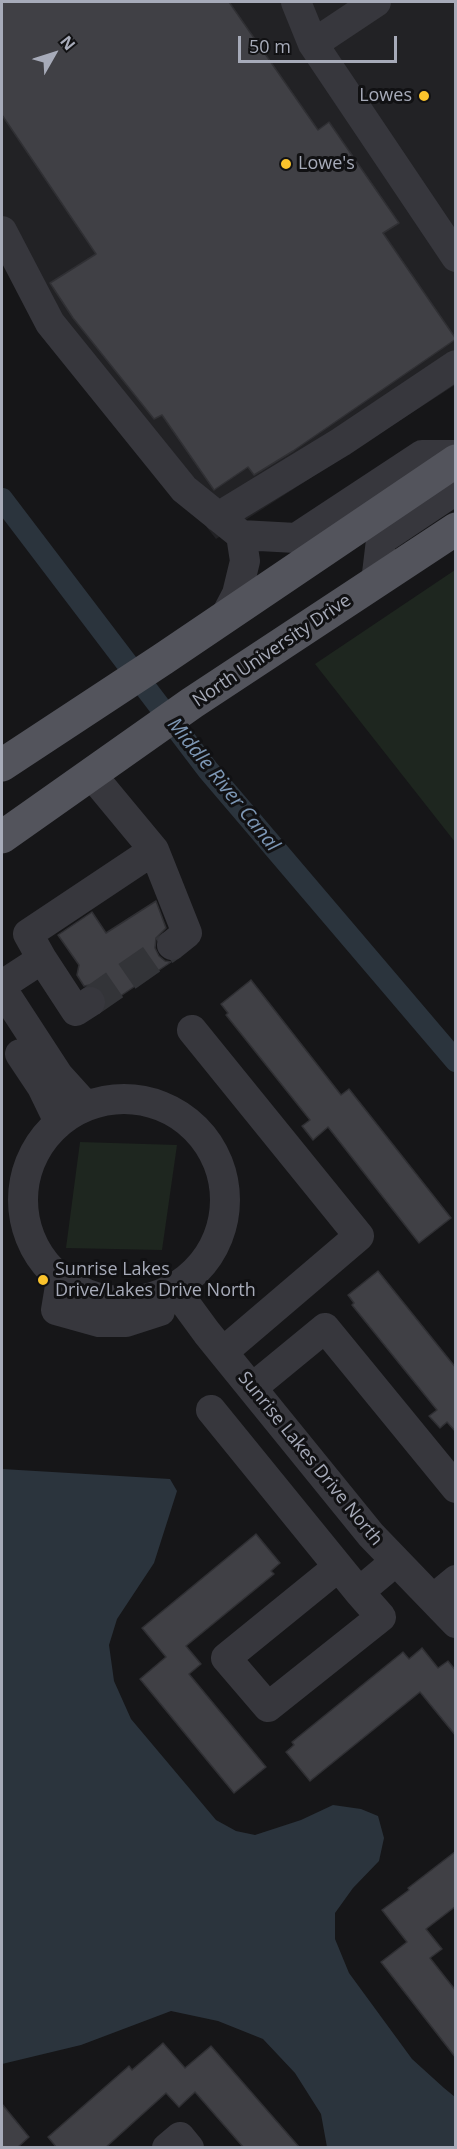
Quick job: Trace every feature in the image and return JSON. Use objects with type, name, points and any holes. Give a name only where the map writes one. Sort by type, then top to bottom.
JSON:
[{"type":"main road","points":[[2,765],[101,701],[456,460]]},
{"type":"main road","name":"North University Drive","points":[[2,837],[192,703],[456,529]]},
{"type":"street","points":[[296,2],[313,44],[456,257]]},
{"type":"street","points":[[313,44],[376,2]]},
{"type":"street","points":[[2,231],[50,323],[184,489],[230,526],[245,561],[237,594],[225,617]]},
{"type":"street","points":[[230,526],[341,442],[456,365]]},
{"type":"street","points":[[230,526],[296,538],[422,455],[456,455]]},
{"type":"street","points":[[376,582],[381,540],[450,494],[456,478]]},
{"type":"street","points":[[91,774],[154,850],[187,933],[172,945]]},
{"type":"street","points":[[90,1002],[75,1011],[27,934],[154,850]]},
{"type":"street","points":[[42,959],[2,987],[58,1075],[86,1106]]},
{"type":"street","points":[[2,1027],[42,1087],[59,1122]]},
{"type":"street","points":[[192,1030],[359,1236],[223,1352]]},
{"type":"street","points":[[136,1099],[160,1106],[182,1118],[201,1135],[215,1156],[223,1180],[225,1205],[220,1230],[210,1253],[194,1273],[169,1290],[146,1299],[117,1301],[87,1295],[61,1280],[42,1260],[29,1235],[23,1208],[13,1182],[43,1138],[59,1122],[86,1106],[110,1100],[136,1099]]},
{"type":"street","name":"Sunrise Lakes Drive North","points":[[169,1290],[223,1352],[371,1535],[456,1623]]},
{"type":"street","points":[[252,1388],[325,1328],[456,1488]]},
{"type":"street","points":[[211,1410],[338,1567],[358,1592],[381,1617],[268,1707],[226,1658],[338,1567]]},
{"type":"street","points":[[358,1592],[396,1561]]},
{"type":"street","points":[[433,1599],[456,1580]]},
{"type":"street","points":[[167,2148],[180,2137],[189,2148]]},
{"type":"shaded area","points":[[2,2],[455,2],[455,385],[216,539],[2,264]]},
{"type":"shaded area","points":[[455,570],[455,842],[315,664]]},
{"type":"shaded area","points":[[80,1142],[177,1145],[162,1250],[66,1248]]},
{"type":"shaded area","points":[[2,1469],[170,1479],[177,1491],[154,1563],[117,1619],[109,1645],[114,1681],[131,1719],[216,1820],[236,1831],[255,1835],[301,1820],[333,1805],[361,1809],[378,1816],[384,1838],[379,1861],[353,1888],[335,1913],[335,1939],[349,1973],[412,2059],[455,2097],[455,2147],[327,2147],[321,2114],[295,2073],[263,2039],[218,2021],[171,2011],[81,2045],[2,2064]]},
{"type":"building","points":[[2,2],[229,2],[318,130],[329,122],[399,223],[383,233],[456,339],[293,451],[254,475],[248,467],[214,490],[162,415],[154,419],[73,318],[50,283],[96,254],[2,115]]},
{"type":"building","points":[[156,901],[166,928],[156,938],[155,948],[159,956],[171,962],[107,1005],[105,993],[98,987],[84,986],[77,975],[79,965],[58,935],[92,912],[106,933]]},
{"type":"building","points":[[251,980],[341,1095],[349,1089],[451,1218],[419,1243],[328,1127],[313,1140],[302,1126],[310,1120],[226,1015],[228,1013],[221,1004]]},
{"type":"building","points":[[378,1271],[456,1368],[456,1432],[447,1422],[440,1428],[429,1416],[437,1410],[352,1305],[354,1303],[348,1295]]},
{"type":"building","points":[[256,1534],[280,1563],[271,1571],[274,1574],[186,1646],[201,1664],[189,1674],[266,1767],[234,1793],[140,1679],[166,1657],[142,1628]]},
{"type":"building","points":[[422,1648],[438,1668],[448,1661],[456,1671],[456,1736],[420,1692],[310,1781],[286,1752],[294,1745],[292,1742],[403,1652],[409,1659]]},
{"type":"building","points":[[456,1851],[456,1906],[426,1929],[442,1949],[430,1958],[456,1991],[456,2058],[381,1962],[407,1942],[382,1910]]},
{"type":"building","points":[[163,2043],[185,2068],[211,2046],[300,2148],[244,2148],[195,2092],[179,2107],[166,2093],[105,2148],[57,2148],[48,2137],[129,2066],[132,2070]]},
{"type":"building","points":[[2,2104],[29,2137],[17,2148],[2,2148]]},
{"type":"waterway","name":"Middle River Canal","points":[[2,499],[208,770],[456,1061]]},
{"type":"tunnel","points":[[90,1002],[172,945]]},
{"type":"place","name":"Lowes","points":[[424,96]]},
{"type":"place","name":"Lowe's","points":[[286,164]]},
{"type":"place","name":"Sunrise Lakes Drive/Lakes Drive North","points":[[43,1280]]}]
